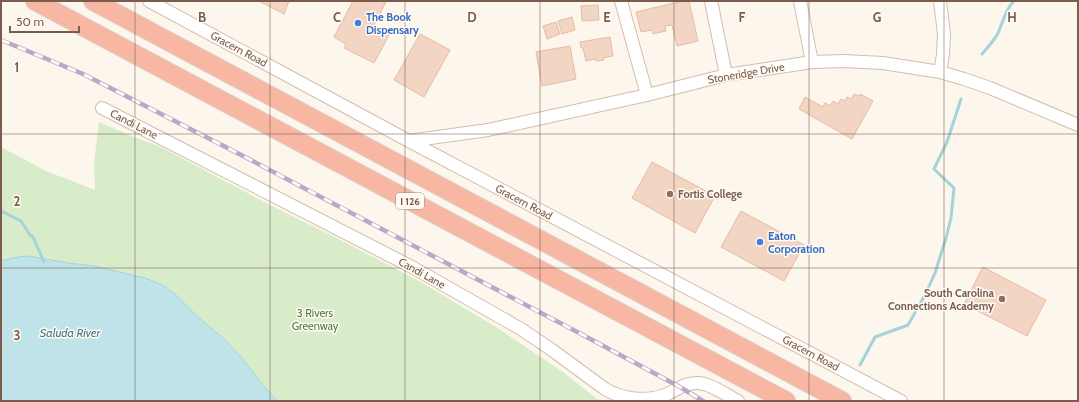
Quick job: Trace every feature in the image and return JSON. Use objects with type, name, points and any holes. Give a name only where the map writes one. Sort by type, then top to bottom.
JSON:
[{"type":"highway","name":"I 126","points":[[35,1],[786,401]]},
{"type":"highway","name":"I 126","points":[[93,1],[842,401]]},
{"type":"street","name":"Gracern Road","points":[[149,1],[901,401]]},
{"type":"street","points":[[621,1],[647,96]]},
{"type":"street","points":[[711,1],[726,75]]},
{"type":"street","points":[[800,1],[812,62]]},
{"type":"street","points":[[940,1],[944,34],[943,55],[940,72]]},
{"type":"street","name":"Stoneridge Drive","points":[[409,140],[488,130],[647,96],[726,75],[812,62],[844,61],[882,63],[940,72],[990,88],[1078,125]]},
{"type":"street","name":"Candi Lane","points":[[102,108],[412,267],[521,329],[612,393],[619,396],[632,398],[654,398],[665,395],[687,384],[695,382],[706,385],[738,401]]},
{"type":"green space","name":"3 Rivers Greenway","points":[[99,122],[159,146],[419,281],[496,327],[563,372],[597,399],[603,401],[277,401],[242,358],[222,337],[145,278],[94,266],[57,262],[37,257],[18,257],[1,261],[1,147],[46,171],[95,190],[94,163]]},
{"type":"water","name":"Saluda River","points":[[29,256],[94,266],[145,278],[163,285],[222,337],[242,358],[277,401],[1,401],[1,261]]},
{"type":"building","points":[[259,1],[289,1],[284,14]]},
{"type":"building","points":[[353,1],[386,2],[373,27],[389,35],[374,63],[344,48],[346,44],[334,37]]},
{"type":"building","points":[[683,1],[689,1],[698,41],[677,46],[672,25],[665,26],[666,31],[653,34],[652,30],[641,32],[636,12]]},
{"type":"building","points":[[598,5],[599,20],[582,21],[581,6]]},
{"type":"building","points":[[572,17],[575,30],[562,34],[558,21]]},
{"type":"building","points":[[556,22],[560,34],[547,39],[543,26]]},
{"type":"building","points":[[420,34],[450,50],[424,97],[394,80]]},
{"type":"building","points":[[610,37],[613,56],[603,58],[604,60],[596,61],[595,59],[586,61],[580,42]]},
{"type":"building","points":[[570,46],[576,79],[542,86],[536,52]]},
{"type":"building","points":[[854,94],[859,96],[860,94],[873,101],[852,139],[799,109],[805,97],[823,107],[825,103],[830,106],[833,101],[838,104],[841,99],[845,101],[847,97],[851,99]]},
{"type":"building","points":[[652,162],[715,196],[695,233],[632,198]]},
{"type":"building","points":[[741,211],[804,245],[784,281],[721,247]]},
{"type":"building","points":[[983,267],[1046,300],[1027,336],[964,304]]},
{"type":"waterway","points":[[982,54],[996,36],[1006,12],[1014,1]]},
{"type":"waterway","points":[[860,365],[875,337],[908,325],[925,295],[935,273],[951,218],[954,188],[934,169],[947,142],[961,99]]},
{"type":"waterway","points":[[1,211],[21,221],[33,237],[44,262]]},
{"type":"railway","points":[[1,40],[83,74],[247,158],[581,334],[703,401]]},
{"type":"place","name":"The Book Dispensary","points":[[358,23]]},
{"type":"place","name":"Fortis College","points":[[670,194]]},
{"type":"place","name":"Eaton Corporation","points":[[760,242]]},
{"type":"place","name":"South Carolina Connections Academy","points":[[1002,299]]}]
